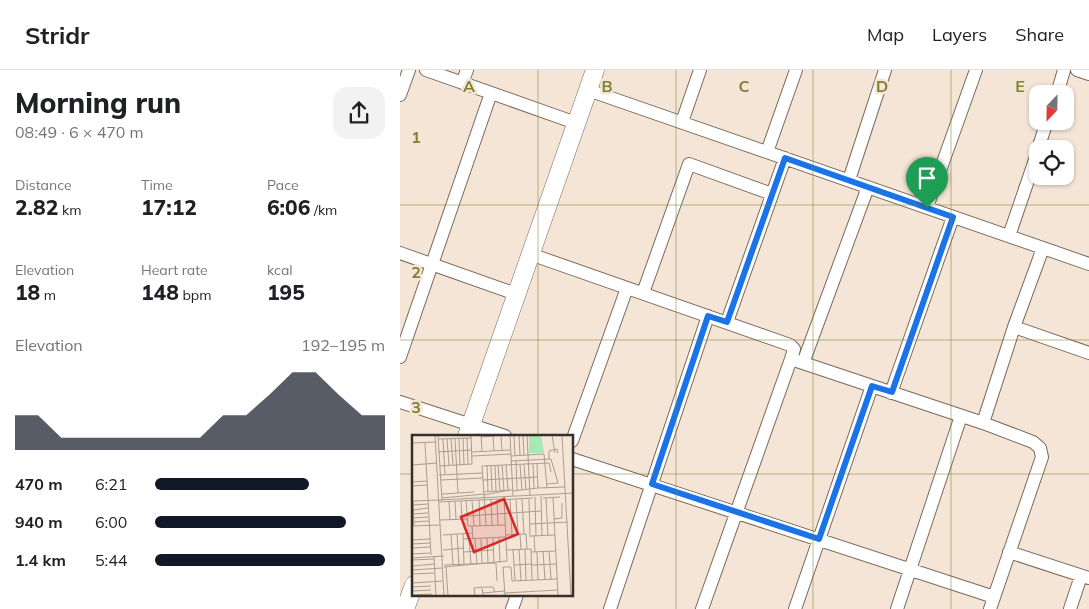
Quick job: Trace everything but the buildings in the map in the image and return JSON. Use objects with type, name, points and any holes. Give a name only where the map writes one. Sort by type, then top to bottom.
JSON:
[{"type":"street","points":[[400,95],[409,70]]},
{"type":"street","points":[[426,70],[576,123]]},
{"type":"street","points":[[462,83],[467,70]]},
{"type":"street","points":[[469,431],[595,70]]},
{"type":"street","points":[[682,122],[700,70]]},
{"type":"street","points":[[767,152],[796,70]]},
{"type":"street","points":[[849,180],[885,70]]},
{"type":"street","points":[[927,208],[976,70]]},
{"type":"street","points":[[1059,85],[1064,70]]},
{"type":"street","points":[[1077,70],[1089,74]]},
{"type":"street","points":[[588,90],[1089,264]]},
{"type":"street","points":[[400,357],[491,93]]},
{"type":"street","points":[[727,322],[785,158]]},
{"type":"street","points":[[643,293],[689,164],[772,194]]},
{"type":"street","points":[[1009,236],[1029,177]]},
{"type":"street","points":[[702,609],[736,512],[868,187]]},
{"type":"street","points":[[892,392],[953,217]]},
{"type":"street","points":[[983,423],[1043,248]]},
{"type":"street","points":[[400,253],[516,294]]},
{"type":"street","points":[[530,254],[790,345],[794,350],[797,361]]},
{"type":"street","points":[[574,435],[627,288]]},
{"type":"street","points":[[610,609],[708,316]]},
{"type":"street","points":[[1014,328],[1089,352]]},
{"type":"street","points":[[797,361],[983,423],[1033,442],[1040,448],[1042,457],[990,609]]},
{"type":"street","points":[[795,609],[872,386]]},
{"type":"street","points":[[400,402],[469,431],[498,435]]},
{"type":"street","points":[[897,609],[962,416]]},
{"type":"street","points":[[574,459],[994,597]]},
{"type":"street","points":[[1009,552],[1085,577],[1070,609]]},
{"type":"street","points":[[408,606],[412,592]]},
{"type":"street","points":[[512,609],[517,596]]},
{"type":"route","points":[[785,158],[927,208],[953,217],[892,392],[872,386],[819,539],[652,484],[708,316],[727,322],[785,158]]}]
